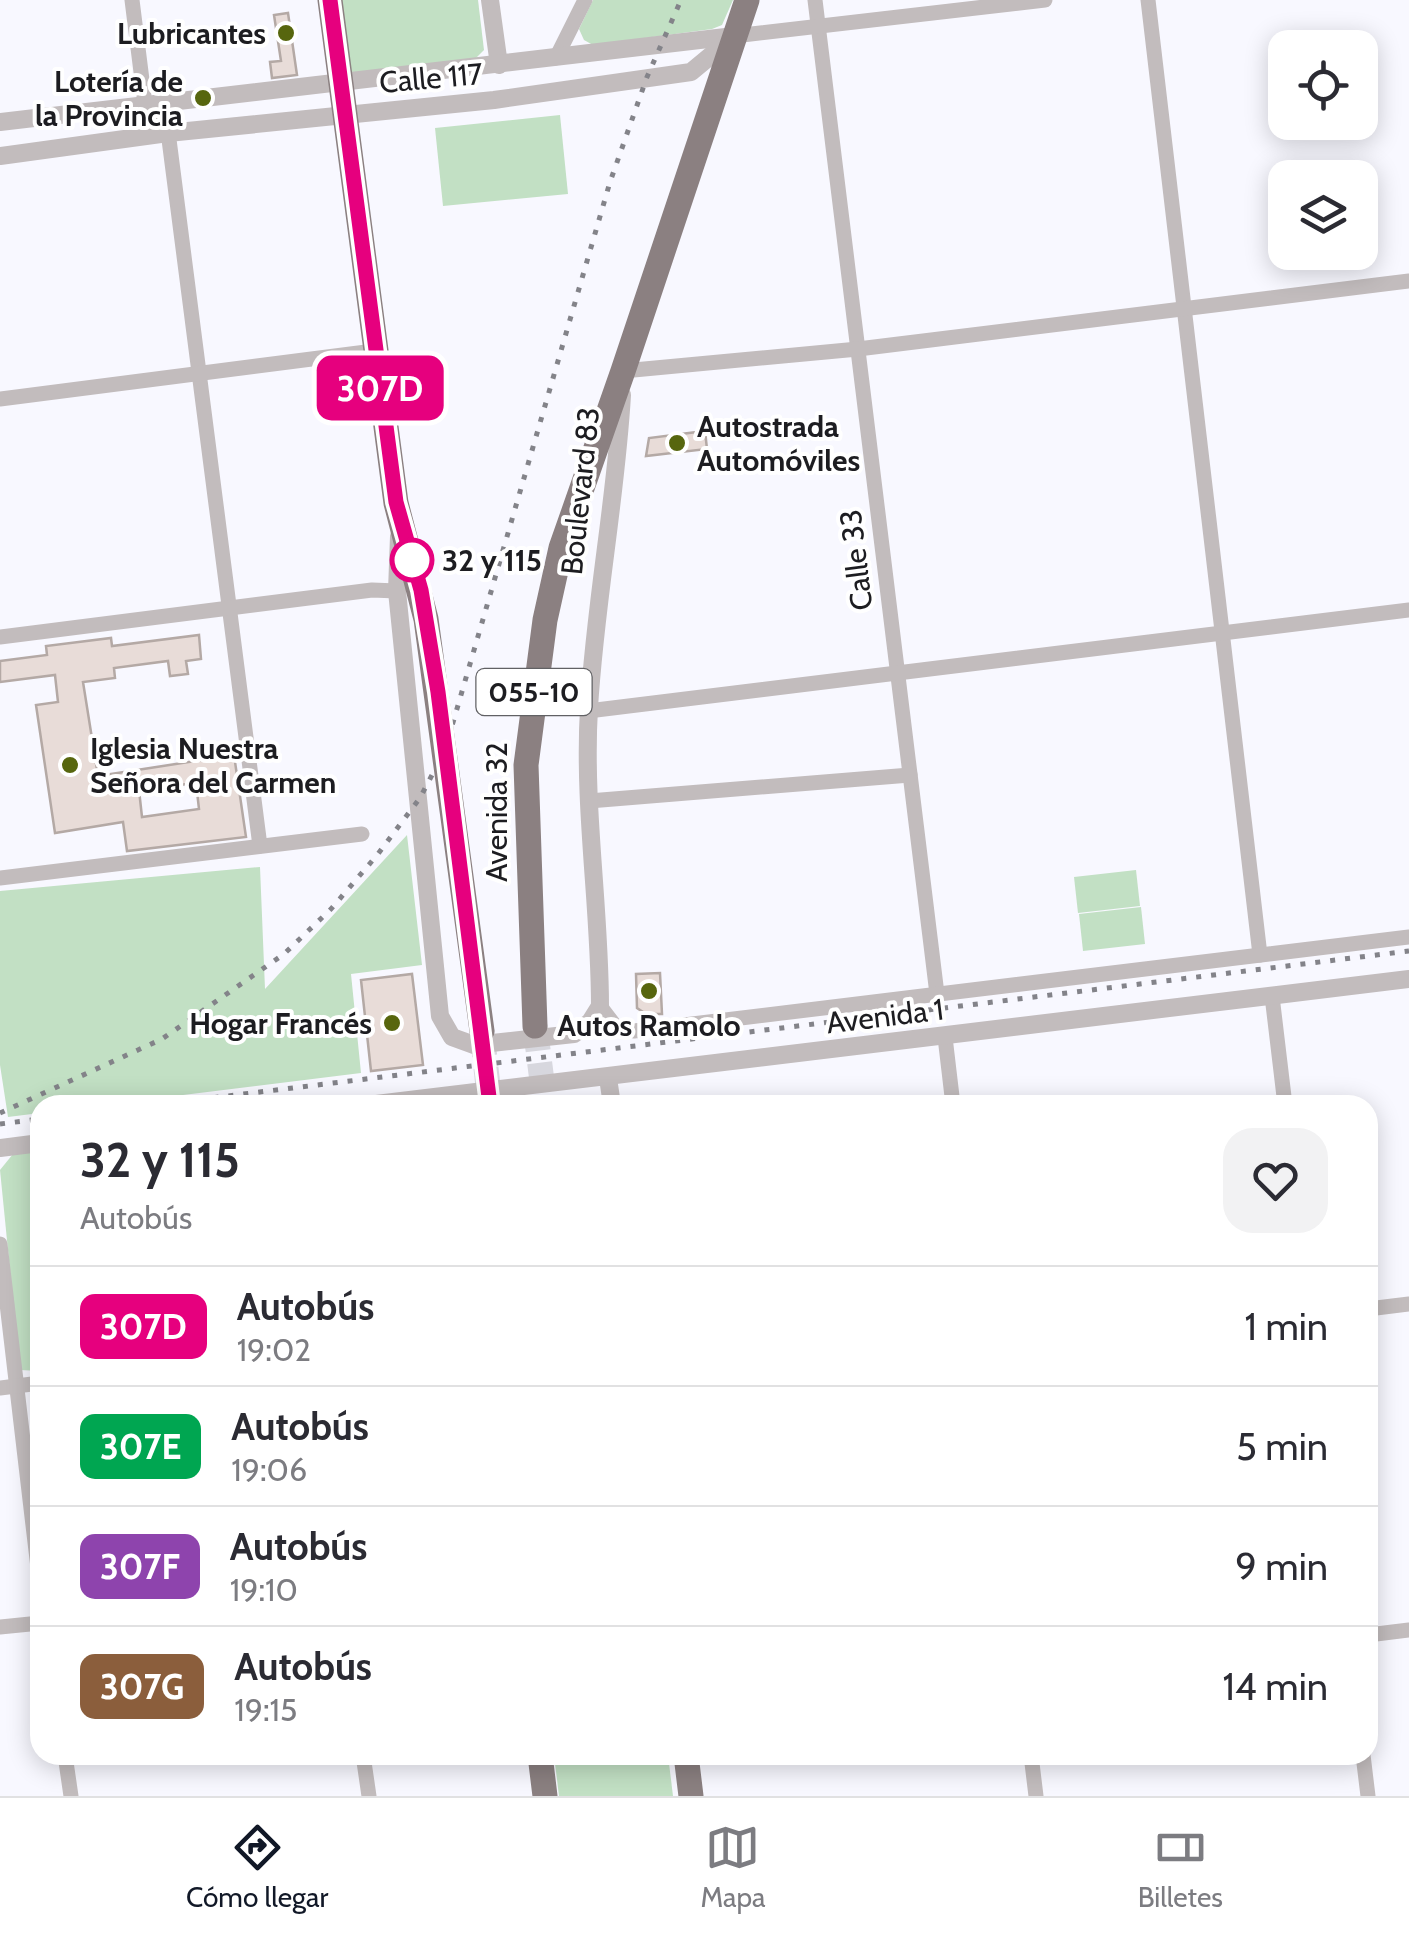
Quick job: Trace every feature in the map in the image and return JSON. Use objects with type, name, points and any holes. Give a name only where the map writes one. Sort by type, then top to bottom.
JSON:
[{"type":"highway","name":"Avenida 32","points":[[330,0],[374,351],[399,515],[421,590],[438,692],[482,1031]]},
{"type":"highway","name":"Boulevard 83","points":[[624,371],[746,0]]},
{"type":"highway","name":"Avenida 32","points":[[536,1026],[524,799],[528,731],[561,548],[624,371]]},
{"type":"highway","points":[[541,1765],[546,1796]]},
{"type":"highway","points":[[687,1765],[691,1796]]},
{"type":"street","points":[[132,0],[145,104],[168,128]]},
{"type":"street","points":[[490,0],[499,65]]},
{"type":"street","points":[[556,58],[585,0]]},
{"type":"street","name":"Calle 33","points":[[816,0],[937,994]]},
{"type":"street","name":"Calle 117","points":[[0,122],[1045,0]]},
{"type":"street","points":[[1148,0],[1260,955]]},
{"type":"street","name":"Calle 117","points":[[0,156],[168,128],[494,100],[692,72],[734,36]]},
{"type":"street","points":[[184,100],[174,110],[168,128],[260,846]]},
{"type":"street","points":[[624,371],[858,349],[1409,281]]},
{"type":"street","points":[[0,399],[374,351]]},
{"type":"street","name":"Boulevard 83","points":[[600,1006],[588,711],[617,474],[624,371]]},
{"type":"street","name":"Avenida 32","points":[[399,515],[397,591],[440,1016],[452,1038],[474,1046],[566,1036],[583,1028],[600,1006]]},
{"type":"street","points":[[0,638],[372,590],[397,591]]},
{"type":"street","points":[[588,711],[1409,610]]},
{"type":"street","points":[[589,801],[910,776]]},
{"type":"street","points":[[0,878],[362,834]]},
{"type":"street","name":"Avenida 1","points":[[600,1006],[616,1027],[634,1031],[1409,937]]},
{"type":"street","name":"Avenida 1","points":[[486,1095],[1409,979]]},
{"type":"street","points":[[1272,996],[1284,1095]]},
{"type":"street","points":[[944,1036],[952,1095]]},
{"type":"street","points":[[608,1078],[611,1095]]},
{"type":"street","points":[[0,1148],[30,1144]]},
{"type":"street","points":[[0,1244],[8,1387],[30,1523]]},
{"type":"street","points":[[1378,1309],[1409,1304]]},
{"type":"street","points":[[0,1627],[30,1624]]},
{"type":"street","points":[[1378,1634],[1409,1630]]},
{"type":"street","points":[[66,1765],[71,1796]]},
{"type":"street","points":[[364,1765],[368,1796]]},
{"type":"street","points":[[1033,1765],[1036,1796]]},
{"type":"street","points":[[1365,1765],[1368,1796]]},
{"type":"green space","points":[[340,0],[478,0],[484,50],[476,58],[349,74]]},
{"type":"green space","points":[[593,0],[733,0],[722,25],[712,29],[593,45],[584,40],[579,29]]},
{"type":"green space","points":[[560,115],[568,194],[443,206],[435,128]]},
{"type":"green space","points":[[407,835],[422,965],[351,974],[361,1073],[183,1095],[30,1095],[30,1114],[8,1117],[0,1065],[0,891],[260,867],[265,989]]},
{"type":"green space","points":[[1136,870],[1140,906],[1078,913],[1074,877]]},
{"type":"green space","points":[[1141,907],[1145,944],[1083,951],[1079,914]]},
{"type":"green space","points":[[30,1152],[30,1370],[20,1370],[0,1170],[13,1154]]},
{"type":"green space","points":[[555,1765],[669,1765],[673,1796],[559,1796]]},
{"type":"building","points":[[288,13],[297,75],[272,78],[270,62],[281,61],[274,15]]},
{"type":"building","name":"Autostrada Automóviles","points":[[705,431],[707,449],[646,456],[649,438]]},
{"type":"building","points":[[199,635],[201,659],[186,661],[188,674],[170,676],[168,661],[114,668],[115,678],[83,682],[98,776],[234,755],[246,837],[127,851],[123,822],[55,833],[36,705],[58,702],[55,675],[0,682],[0,661],[47,655],[46,646],[111,638],[112,646]],"holes":[[[196,783],[199,809],[142,817],[139,790]]]},
{"type":"building","name":"Autos Ramolo","points":[[660,973],[662,1014],[646,1014],[637,1008],[636,974]]},
{"type":"building","name":"Hogar Francés","points":[[412,974],[423,1065],[371,1071],[361,980]]},
{"type":"tunnel","points":[[535,1026],[544,1095]]},
{"type":"tunnel","points":[[482,1031],[489,1095]]},
{"type":"railway","points":[[39,1095],[162,1039],[284,954],[331,909],[420,798],[445,750],[610,182],[647,77],[681,0]]},
{"type":"railway","points":[[235,1095],[1409,951]]},
{"type":"railway","points":[[0,1113],[30,1099]]},
{"type":"railway","points":[[0,1124],[30,1120]]},
{"type":"bus line","name":"307D","points":[[330,0],[396,502],[421,590],[438,692],[489,1095]]},
{"type":"place","name":"Lubricantes","points":[[286,33]]},
{"type":"place","name":"Lotería de la Provincia","points":[[203,98]]},
{"type":"place","name":"Autostrada Automóviles","points":[[677,443]]},
{"type":"place","name":"32 y 115","points":[[412,560]]},
{"type":"place","name":"Iglesia Nuestra Señora del Carmen","points":[[70,765]]},
{"type":"place","name":"Autos Ramolo","points":[[649,991]]},
{"type":"place","name":"Hogar Francés","points":[[392,1023]]}]
